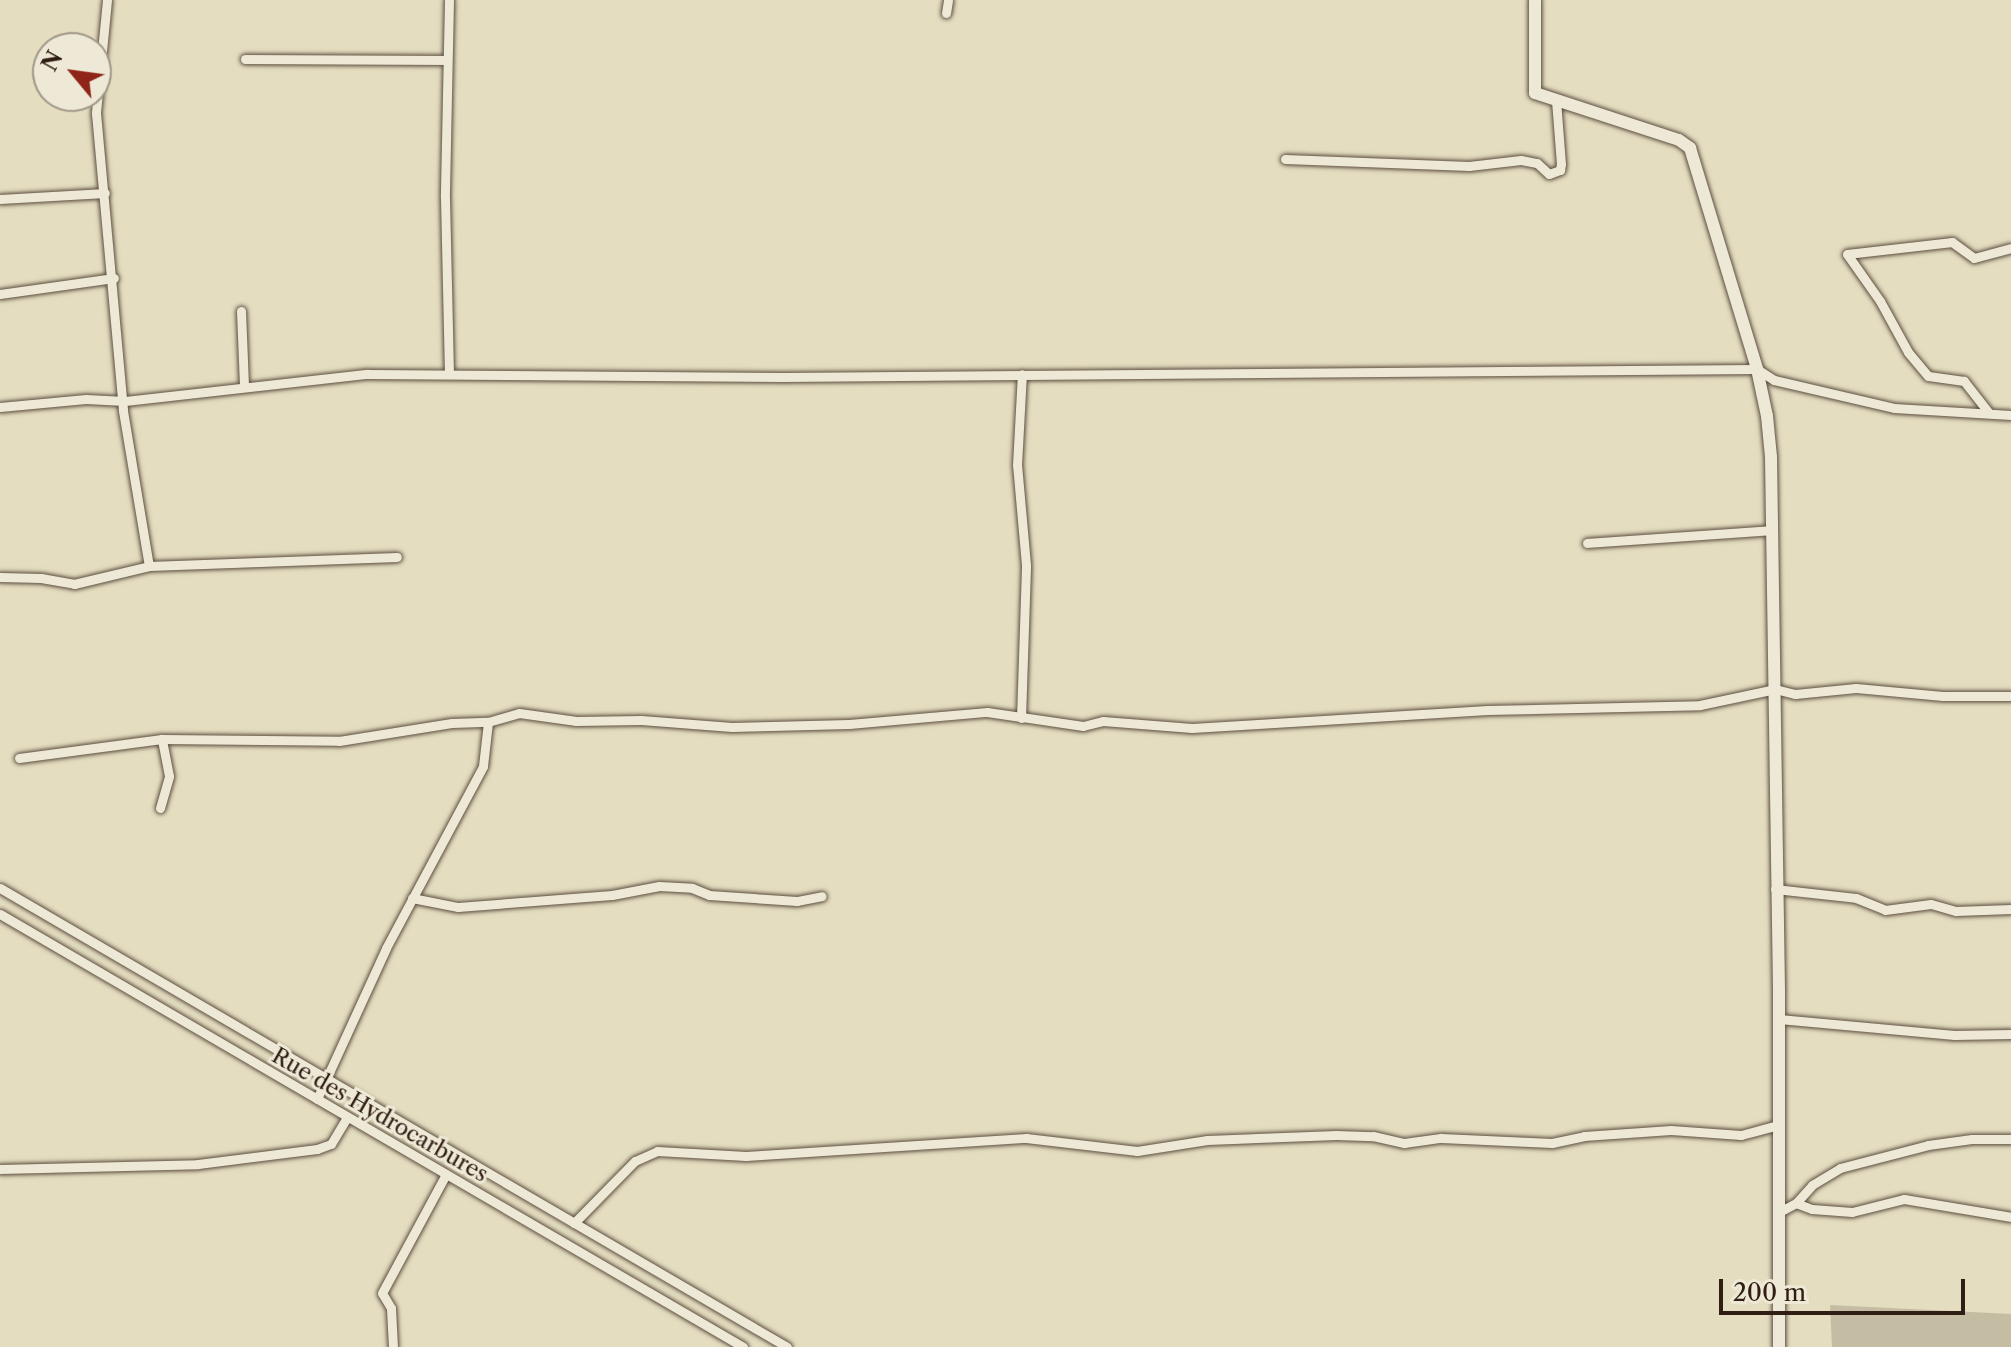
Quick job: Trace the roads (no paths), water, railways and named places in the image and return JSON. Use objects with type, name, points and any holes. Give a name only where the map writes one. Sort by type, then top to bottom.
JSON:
[{"type":"street","points":[[107,0],[96,89],[125,401],[123,411],[149,566]]},
{"type":"street","points":[[449,0],[445,198],[449,373]]},
{"type":"street","points":[[946,13],[948,0]]},
{"type":"street","points":[[1535,0],[1535,93],[1679,140],[1690,148],[1757,369],[1771,457],[1773,530],[1781,1211],[1779,1347]]},
{"type":"street","points":[[245,59],[447,60]]},
{"type":"street","points":[[1285,159],[1469,166],[1521,160],[1537,163],[1549,174],[1560,170],[1561,164],[1556,101]]},
{"type":"street","points":[[0,199],[105,193]]},
{"type":"street","points":[[1989,413],[1964,381],[1928,376],[1908,352],[1880,301],[1847,254],[1952,242],[1974,258],[2011,248]]},
{"type":"street","points":[[0,294],[114,278]]},
{"type":"street","points":[[241,311],[244,387]]},
{"type":"street","points":[[0,407],[86,399],[125,401],[367,374],[782,377],[1757,369],[1774,380],[1894,408],[2011,415]]},
{"type":"street","points":[[1021,718],[1026,565],[1017,465],[1022,374]]},
{"type":"street","points":[[1587,543],[1773,530]]},
{"type":"street","points":[[0,577],[41,578],[74,584],[149,566],[397,557]]},
{"type":"street","points":[[19,758],[162,739],[339,741],[452,723],[488,722],[519,713],[576,721],[641,720],[732,727],[849,724],[987,712],[1083,726],[1103,721],[1192,728],[1455,712],[1700,705],[1775,689],[1795,694],[1856,688],[1943,696],[2011,696]]},
{"type":"street","points":[[317,1099],[412,898],[483,766],[488,722]]},
{"type":"street","points":[[160,808],[169,776],[162,739]]},
{"type":"street","points":[[412,898],[458,907],[612,895],[659,886],[692,888],[709,895],[797,901],[822,896]]},
{"type":"street","points":[[0,888],[787,1347]]},
{"type":"street","points":[[1775,889],[1856,898],[1885,910],[1931,904],[1956,911],[2011,909]]},
{"type":"street","name":"Rue des Hydrocarbures","points":[[0,914],[743,1347]]},
{"type":"street","points":[[1779,1019],[1954,1035],[2011,1034]]},
{"type":"street","points":[[0,1169],[198,1164],[317,1149],[331,1144],[347,1117]]},
{"type":"street","points":[[574,1223],[635,1161],[657,1151],[746,1156],[1026,1138],[1137,1151],[1207,1140],[1336,1135],[1373,1136],[1404,1143],[1441,1138],[1552,1143],[1584,1136],[1671,1130],[1741,1135],[1779,1125]]},
{"type":"street","points":[[1781,1211],[1796,1203],[1812,1185],[1840,1168],[1928,1145],[1972,1139],[2011,1139]]},
{"type":"street","points":[[393,1347],[391,1308],[382,1293],[446,1174]]},
{"type":"street","points":[[1796,1203],[1812,1209],[1852,1212],[1904,1199],[2011,1217]]}]
